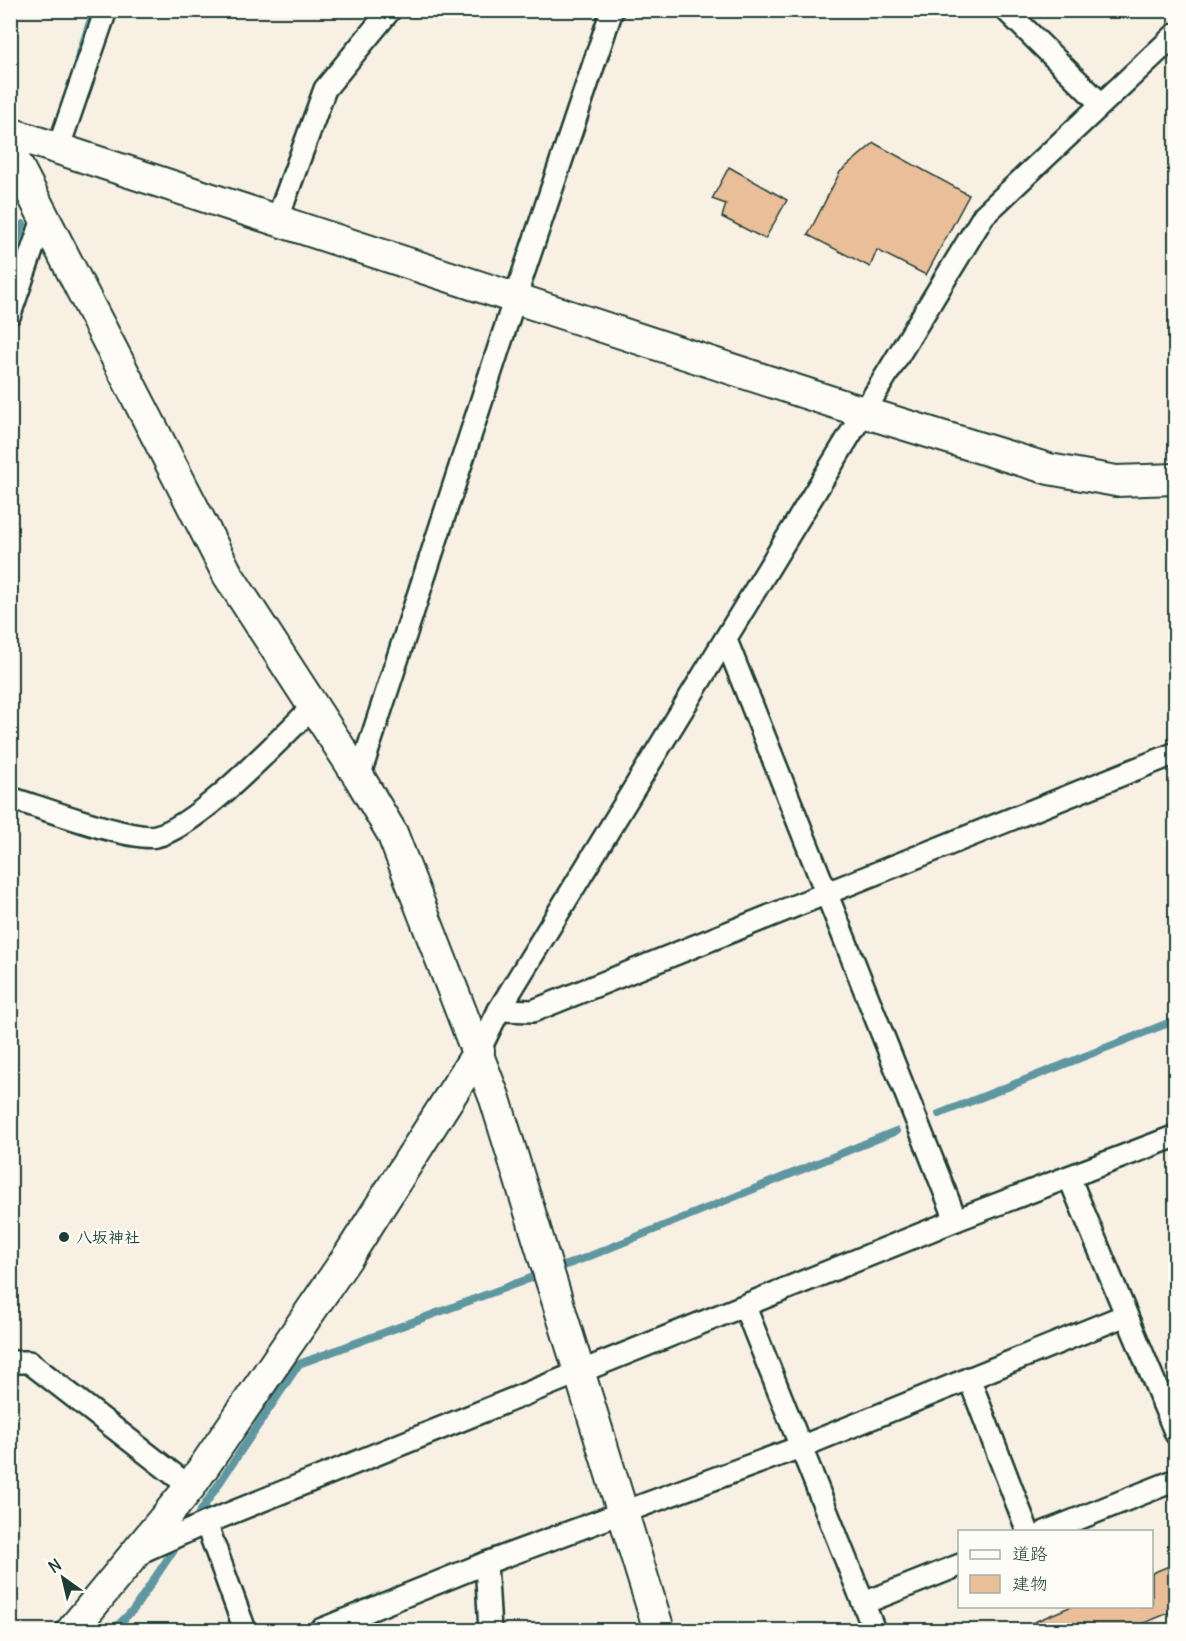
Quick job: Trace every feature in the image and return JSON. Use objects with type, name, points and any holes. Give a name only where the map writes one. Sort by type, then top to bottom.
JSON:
[{"type":"street","points":[[58,149],[106,10]]},
{"type":"street","points":[[277,220],[325,90],[390,10]]},
{"type":"street","points":[[359,777],[514,298],[612,10]]},
{"type":"street","points":[[1006,10],[1101,104]]},
{"type":"street","points":[[72,1630],[190,1487],[350,1255],[478,1051],[499,1010],[984,215],[1176,34]]},
{"type":"street","points":[[10,133],[863,412],[1049,469],[1116,481],[1176,478]]},
{"type":"street","points":[[10,150],[228,575],[314,706],[392,833],[478,1051],[580,1371],[659,1630]]},
{"type":"street","points":[[10,314],[44,216]]},
{"type":"street","points":[[726,640],[956,1220]]},
{"type":"street","points":[[10,798],[134,836],[156,836],[200,813],[314,706]]},
{"type":"street","points":[[499,1010],[532,1011],[1176,753]]},
{"type":"street","points":[[131,1556],[205,1523],[580,1371],[745,1307],[956,1220],[1176,1136]]},
{"type":"street","points":[[1069,1177],[1176,1434]]},
{"type":"street","points":[[745,1307],[803,1446],[874,1630]]},
{"type":"street","points":[[320,1630],[622,1511],[803,1446],[1126,1315]]},
{"type":"street","points":[[10,1362],[29,1362],[190,1487]]},
{"type":"street","points":[[969,1378],[1027,1530]]},
{"type":"street","points":[[1050,1530],[1176,1480]]},
{"type":"street","points":[[205,1523],[245,1630]]},
{"type":"street","points":[[486,1563],[490,1630]]},
{"type":"street","points":[[864,1604],[958,1566]]},
{"type":"building","points":[[874,143],[969,195],[926,275],[877,250],[870,267],[808,235],[840,172]]},
{"type":"building","points":[[729,167],[787,200],[765,239],[722,217],[726,204],[712,199]]},
{"type":"building","points":[[1169,1566],[1172,1573],[1176,1571],[1176,1610],[1127,1630],[1015,1630],[1067,1608],[1153,1608],[1153,1573]]},
{"type":"waterway","points":[[78,59],[94,10]]},
{"type":"waterway","points":[[10,261],[23,224]]},
{"type":"waterway","points":[[939,1114],[1176,1020]]},
{"type":"waterway","points":[[192,1524],[299,1364],[585,1258],[896,1131]]},
{"type":"waterway","points":[[113,1630],[134,1609],[181,1539]]},
{"type":"place","name":"八坂神社","points":[[64,1237]]}]
